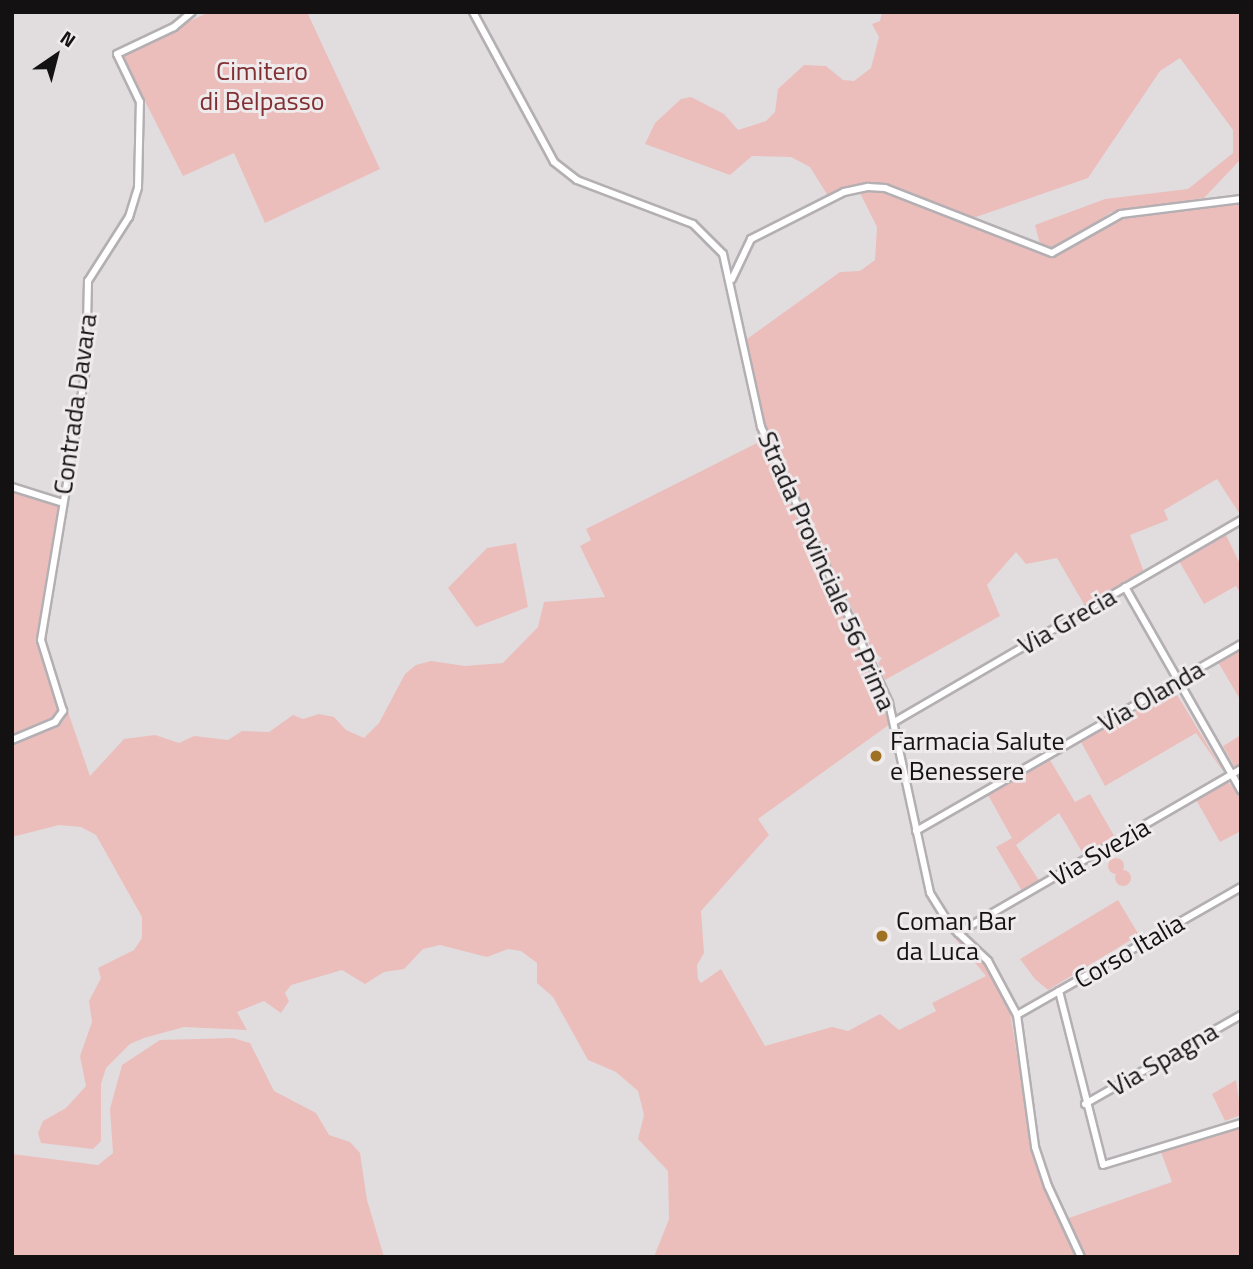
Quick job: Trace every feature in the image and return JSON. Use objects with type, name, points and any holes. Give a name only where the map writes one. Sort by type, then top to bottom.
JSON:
[{"type":"street","name":"Contrada Davara","points":[[12,740],[62,715],[41,640],[86,369],[88,281],[129,217],[138,187],[140,102],[117,54],[174,27],[192,12]]},
{"type":"street","name":"Strada Provinciale 56 Prima","points":[[473,12],[554,162],[577,180],[693,224],[715,241],[732,279],[761,427],[869,654],[894,723],[930,893],[958,933],[988,961],[1017,1015],[1035,1147],[1048,1186],[1081,1257]]},
{"type":"street","points":[[732,279],[751,239],[844,192],[868,187],[885,188],[1052,253],[1121,214],[1241,199]]},
{"type":"street","points":[[12,487],[63,503]]},
{"type":"street","name":"Via Grecia","points":[[894,723],[1241,520]]},
{"type":"street","points":[[1125,587],[1241,790]]},
{"type":"street","name":"Via Olanda","points":[[916,831],[1241,644]]},
{"type":"street","name":"Via Svezia","points":[[958,933],[1241,769]]},
{"type":"street","name":"Corso Italia","points":[[1017,1015],[1241,887]]},
{"type":"street","points":[[1059,991],[1085,1104],[1103,1165],[1241,1123]]},
{"type":"street","name":"Via Spagna","points":[[1085,1104],[1241,1015]]},
{"type":"green space","name":"Cimitero di Belpasso","points":[[209,12],[307,12],[380,169],[265,223],[234,153],[183,176],[121,54]]},
{"type":"green space","points":[[882,12],[1241,12],[1241,159],[1204,198],[1111,212],[1064,246],[1050,249],[1040,244],[1035,225],[1105,199],[1188,189],[1233,153],[1233,130],[1180,58],[1160,71],[1088,178],[976,217],[955,215],[883,184],[858,185],[828,196],[810,167],[791,157],[752,156],[730,175],[645,144],[655,123],[681,99],[691,97],[724,114],[738,130],[766,121],[775,112],[778,89],[804,65],[826,66],[843,80],[854,81],[871,68],[879,37],[872,24],[880,21]]},
{"type":"green space","points":[[859,191],[882,191],[1052,256],[1121,218],[1241,203],[1241,516],[1217,479],[1164,510],[1168,520],[1130,535],[1144,572],[1085,606],[1057,558],[1026,564],[1016,552],[987,585],[1000,616],[885,680],[878,663],[882,658],[873,652],[757,407],[747,339],[840,272],[860,271],[875,260],[877,227]]},
{"type":"green space","points":[[763,440],[883,697],[890,724],[758,819],[769,835],[701,911],[704,953],[697,965],[698,979],[701,983],[721,969],[765,1046],[832,1027],[848,1031],[880,1014],[899,1030],[936,1011],[932,1003],[986,976],[948,930],[982,960],[1009,1006],[1035,1165],[1077,1257],[654,1257],[669,1219],[668,1171],[638,1139],[644,1115],[638,1091],[616,1072],[588,1060],[553,997],[537,983],[537,963],[521,951],[508,949],[487,957],[440,945],[423,949],[404,969],[384,972],[365,984],[342,970],[291,985],[285,993],[289,1001],[281,1013],[264,1001],[237,1012],[247,1030],[184,1027],[144,1038],[130,1044],[106,1068],[101,1084],[101,1141],[93,1149],[41,1143],[38,1133],[43,1121],[66,1108],[86,1086],[80,1056],[92,1022],[89,1001],[101,978],[98,968],[134,950],[142,938],[142,917],[96,835],[81,827],[59,825],[12,837],[12,742],[64,720],[68,712],[90,776],[124,739],[155,735],[179,743],[194,736],[228,740],[242,731],[269,732],[293,715],[303,719],[319,714],[334,717],[346,730],[364,738],[379,723],[405,674],[416,665],[431,661],[465,666],[503,663],[538,627],[544,602],[605,597],[580,546],[591,540],[586,529]]},
{"type":"green space","points":[[12,490],[59,505],[39,640],[61,712],[54,719],[12,737]]},
{"type":"green space","points":[[1226,535],[1241,566],[1241,594],[1236,586],[1204,604],[1179,561]]},
{"type":"green space","points":[[516,543],[528,607],[476,627],[448,588],[487,548]]},
{"type":"green space","points":[[1241,649],[1241,701],[1218,662]]},
{"type":"green space","points":[[1173,688],[1225,774],[1196,733],[1105,786],[1081,742]]},
{"type":"green space","points":[[1241,735],[1241,766],[1236,769],[1223,746]]},
{"type":"green space","points":[[1050,760],[1075,802],[1090,794],[1116,839],[1085,857],[1059,813],[1016,845],[1040,882],[1022,891],[996,847],[1012,838],[988,795]]},
{"type":"green space","points":[[1226,780],[1241,796],[1241,831],[1220,842],[1195,798]]},
{"type":"green space","points":[[1116,858],[1122,860],[1122,872],[1116,874],[1110,872],[1108,866],[1110,860]]},
{"type":"green space","points":[[1123,870],[1129,872],[1129,884],[1123,886],[1117,884],[1115,878],[1117,872]]},
{"type":"green space","points":[[1118,900],[1139,935],[1048,990],[1035,979],[1020,959]]},
{"type":"green space","points":[[233,1038],[250,1043],[274,1091],[316,1113],[329,1135],[350,1142],[360,1153],[367,1200],[384,1257],[12,1257],[12,1154],[98,1165],[113,1153],[110,1109],[122,1065],[160,1040]]},
{"type":"green space","points":[[1236,1080],[1241,1115],[1225,1121],[1212,1094]]},
{"type":"green space","points":[[1241,1125],[1241,1257],[1084,1257],[1066,1219],[1172,1182],[1161,1152]]},
{"type":"place","name":"Farmacia Salute e Benessere","points":[[876,756]]},
{"type":"place","name":"Coman Bar da Luca","points":[[882,936]]}]
